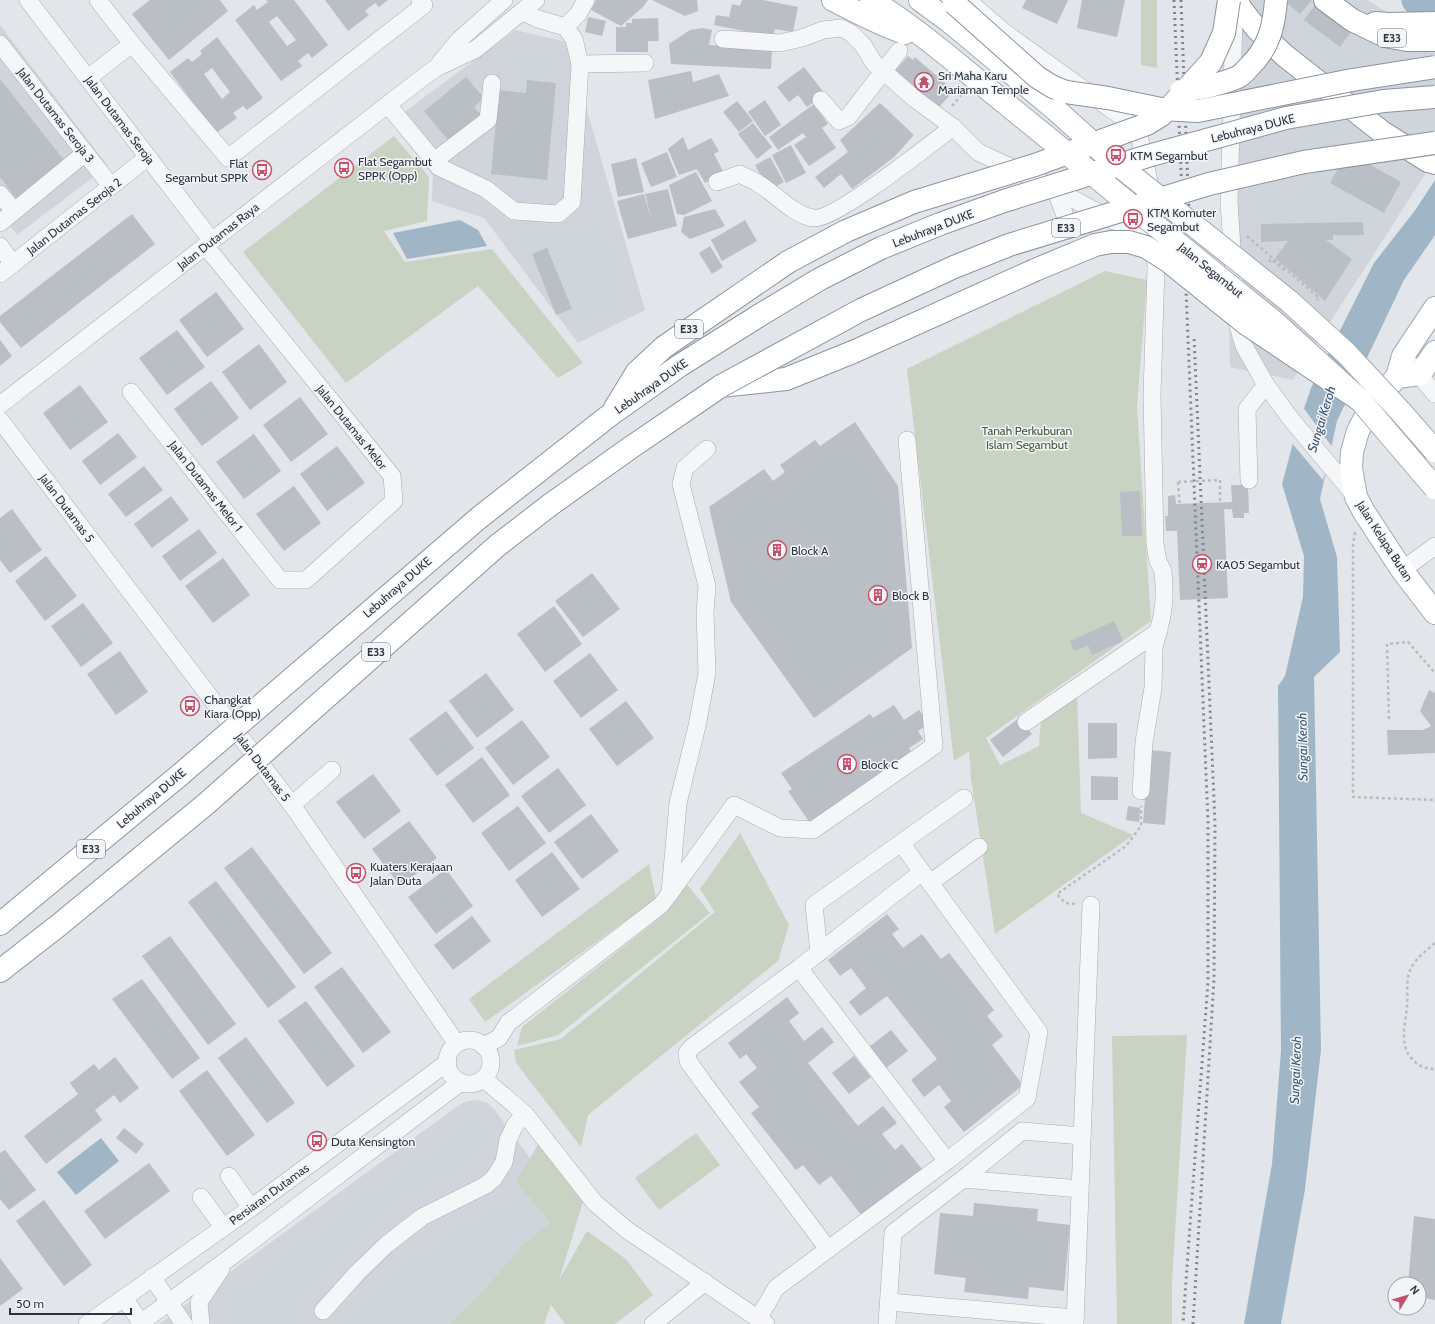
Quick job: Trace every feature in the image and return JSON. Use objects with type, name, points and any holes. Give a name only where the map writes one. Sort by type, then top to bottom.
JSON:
[{"type":"main road","points":[[833,0],[894,30],[928,39]]},
{"type":"main road","name":"Jalan Segambut","points":[[871,0],[891,12],[928,39],[1273,321],[1360,400],[1435,488]]},
{"type":"main road","name":"Jalan Segambut","points":[[920,0],[950,22],[1056,110],[1107,156],[1288,301],[1346,353],[1435,451]]},
{"type":"main road","name":"E33","points":[[610,416],[636,372],[664,347],[788,262],[846,231],[914,202],[1035,165],[1147,124],[1160,116],[1211,62],[1224,33],[1230,0]]},
{"type":"main road","points":[[1235,0],[1257,29],[1284,55],[1382,132],[1435,163]]},
{"type":"main road","points":[[1108,98],[1165,94],[1212,86],[1239,76],[1253,63],[1266,45],[1274,23],[1276,0]]},
{"type":"main road","name":"E33","points":[[1325,0],[1352,20],[1385,36],[1407,40],[1435,40]]},
{"type":"main road","points":[[957,1],[977,30],[1056,110]]},
{"type":"main road","points":[[957,1],[1037,77],[1053,87],[1066,92],[1108,98],[1160,109],[1198,111],[1352,80],[1435,67]]},
{"type":"main road","points":[[1352,20],[1388,24],[1435,23]]},
{"type":"main road","name":"Lebuhraya DUKE","points":[[0,924],[181,774],[480,517],[610,416],[679,366],[820,279],[881,248],[940,224],[1004,200],[1052,188],[1148,156],[1286,118],[1384,101],[1435,97]]},
{"type":"main road","name":"E33","points":[[0,971],[60,925],[206,804],[498,545],[550,505],[721,386],[862,310],[954,267],[1009,246],[1208,184],[1304,162],[1435,143]]},
{"type":"main road","points":[[721,386],[786,379],[853,352],[1034,270],[1095,245],[1111,242],[1129,242],[1146,247],[1168,261],[1245,324],[1360,400]]},
{"type":"main road","points":[[1360,504],[1352,468],[1352,452],[1358,431],[1368,412],[1400,367],[1435,308]]},
{"type":"main road","points":[[1400,367],[1420,374],[1435,352]]},
{"type":"main road","name":"Jalan Kelapa Butan","points":[[1360,504],[1402,570],[1435,613]]},
{"type":"street","name":"Jalan Dutamas Seroja","points":[[28,0],[148,157],[208,244]]},
{"type":"street","points":[[98,0],[132,44],[228,158],[424,6],[420,0]]},
{"type":"street","name":"Jalan Dutamas Raya","points":[[0,405],[436,68],[476,49],[536,0]]},
{"type":"street","points":[[565,27],[578,14],[586,0]]},
{"type":"street","name":"Jalan Kelapa Butan","points":[[1235,0],[1229,202],[1237,323],[1244,346],[1266,385],[1290,418],[1334,470],[1360,504]]},
{"type":"street","points":[[957,1],[1004,32],[1129,122],[1139,135],[1143,151],[1149,182],[1156,267],[1152,395],[1154,544],[1158,561],[1163,571],[1164,586],[1162,616],[1154,648],[1153,688],[1144,742],[1141,791]]},
{"type":"street","name":"Jalan Dutamas Raya","points":[[436,68],[458,41],[502,2]]},
{"type":"street","points":[[388,105],[438,167],[486,189],[514,211],[558,214],[572,202],[580,64],[574,39],[565,27],[538,19],[523,12]]},
{"type":"street","points":[[723,39],[780,43],[802,38],[823,30],[841,28],[850,33],[863,45],[874,63],[915,99],[947,123],[978,152],[1052,188],[1114,221],[1153,237]]},
{"type":"street","name":"Jalan Dutamas Seroja 3","points":[[0,44],[111,186]]},
{"type":"street","points":[[88,78],[132,44]]},
{"type":"street","points":[[821,100],[839,121],[848,117],[899,51]]},
{"type":"street","points":[[580,64],[645,63]]},
{"type":"street","points":[[434,161],[488,120],[492,83]]},
{"type":"street","points":[[717,182],[740,174],[756,182],[800,214],[814,219],[833,212],[887,178],[947,123]]},
{"type":"street","points":[[0,222],[85,153]]},
{"type":"street","name":"Jalan Dutamas Seroja 2","points":[[0,274],[148,157]]},
{"type":"street","points":[[1052,188],[1064,213]]},
{"type":"street","points":[[0,194],[14,211]]},
{"type":"street","name":"Jalan Dutamas Melor","points":[[208,244],[221,264],[392,476],[394,501],[306,580],[280,580]]},
{"type":"street","points":[[0,246],[13,264]]},
{"type":"street","points":[[1420,374],[1435,394]]},
{"type":"street","points":[[1249,480],[1247,409],[1266,385]]},
{"type":"street","name":"Jalan Dutamas Melor 1","points":[[131,392],[280,580]]},
{"type":"street","name":"Jalan Dutamas 5","points":[[0,420],[292,805],[458,1044]]},
{"type":"street","points":[[484,1046],[499,1038],[508,1023],[660,905],[734,805],[780,828],[813,830],[934,746],[907,440]]},
{"type":"street","points":[[670,893],[678,803],[697,726],[707,673],[705,613],[707,586],[681,484],[685,468],[707,449]]},
{"type":"street","points":[[1402,570],[1435,546]]},
{"type":"street","points":[[1026,722],[1159,630]]},
{"type":"street","points":[[292,805],[332,770]]},
{"type":"street","points":[[819,953],[814,905],[964,798]]},
{"type":"street","points":[[484,1079],[525,1114],[595,1203],[627,1230],[762,1321],[776,1288],[947,1161],[1027,1098],[1039,1032],[901,843]]},
{"type":"street","points":[[828,1249],[688,1061],[687,1054],[692,1047],[819,953],[926,878],[979,847]]},
{"type":"street","points":[[889,1302],[1075,1321],[1091,905]]},
{"type":"street","points":[[799,968],[947,1161]]},
{"type":"street","points":[[465,1041],[472,1041],[484,1046],[490,1057],[491,1064],[490,1070],[484,1079],[468,1084],[461,1082],[451,1074],[448,1062],[451,1051],[458,1044],[465,1041]]},
{"type":"street","name":"Persiaran Dutamas","points":[[87,1324],[251,1208],[448,1062]]},
{"type":"street","points":[[124,1298],[141,1324],[461,1082]]},
{"type":"street","points":[[323,1311],[366,1264],[386,1245],[416,1221],[486,1185],[494,1178],[504,1162],[508,1140],[515,1125],[525,1114]]},
{"type":"street","points":[[887,1324],[893,1233],[1022,1131],[1082,1136]]},
{"type":"street","points":[[229,1176],[251,1208]]},
{"type":"street","points":[[963,1179],[1080,1189]]},
{"type":"street","points":[[201,1197],[223,1227]]},
{"type":"street","points":[[201,1324],[199,1302],[228,1259]]},
{"type":"street","points":[[152,1277],[184,1324]]},
{"type":"street","points":[[653,1324],[705,1282]]},
{"type":"path","points":[[947,123],[962,94],[956,89]]},
{"type":"path","points":[[1230,227],[1245,234],[1319,298],[1317,300]]},
{"type":"path","points":[[1175,511],[1180,510],[1178,482],[1220,480],[1220,508],[1229,508]]},
{"type":"path","points":[[1360,504],[1353,546],[1353,797],[1435,800]]},
{"type":"path","points":[[1389,719],[1387,644],[1408,642],[1435,673]]},
{"type":"path","points":[[1091,905],[1065,903],[1057,894],[1126,846],[1141,826],[1141,791]]},
{"type":"path","points":[[1435,943],[1415,961],[1409,974],[1404,1032],[1404,1045],[1409,1057],[1420,1066],[1435,1069]]},
{"type":"shaded area","points":[[1224,0],[1367,0],[1435,41],[1435,159],[1293,380],[1230,367]]},
{"type":"shaded area","points":[[0,25],[108,166],[17,235],[0,213]]},
{"type":"shaded area","points":[[515,30],[567,42],[645,310],[578,343],[484,218],[432,201],[433,176],[391,122]]},
{"type":"shaded area","points":[[478,1100],[487,1103],[494,1109],[559,1198],[573,1227],[565,1261],[540,1324],[159,1324],[458,1106],[467,1101]]},
{"type":"green space","points":[[1141,0],[1157,0],[1157,68],[1141,65]]},
{"type":"green space","points":[[394,136],[429,177],[427,221],[384,231],[405,262],[492,249],[583,363],[558,378],[478,286],[346,383],[243,252]]},
{"type":"green space","name":"Tanah Perkuburan Islam Segambut","points":[[1105,271],[1147,280],[1137,407],[1151,621],[986,738],[1000,765],[1039,746],[1041,718],[1077,692],[1081,813],[1133,835],[995,934],[971,779],[969,751],[954,761],[907,369]]},
{"type":"green space","points":[[740,833],[789,925],[778,961],[588,1115],[581,1147],[516,1063],[514,1050],[561,1039],[715,912],[700,889]]},
{"type":"green space","points":[[649,864],[656,899],[485,1022],[469,999]]},
{"type":"green space","points":[[686,883],[710,913],[558,1035],[517,1046],[522,1027],[661,917]]},
{"type":"green space","points":[[1187,1035],[1172,1283],[1172,1324],[1117,1324],[1112,1036]]},
{"type":"green space","points":[[696,1133],[720,1165],[659,1210],[635,1178]]},
{"type":"green space","points":[[539,1143],[583,1202],[559,1280],[587,1231],[626,1259],[653,1295],[615,1324],[565,1324],[551,1305],[544,1324],[449,1324],[480,1295],[521,1247],[550,1222],[516,1182]]},
{"type":"water","name":"Sungai Keroh","points":[[1435,180],[1435,235],[1404,280],[1337,421],[1320,499],[1337,557],[1340,652],[1314,677],[1321,1050],[1305,1189],[1281,1324],[1244,1324],[1272,1164],[1281,1051],[1278,686],[1285,676],[1303,597],[1304,556],[1282,484],[1296,432],[1311,388],[1374,263],[1416,209]]},
{"type":"water","points":[[460,220],[478,230],[487,246],[407,259],[393,233]]},
{"type":"water","points":[[101,1138],[119,1161],[76,1195],[57,1172]]},
{"type":"pier","points":[[1302,406],[1333,448],[1323,480],[1291,442]]},
{"type":"building","points":[[150,0],[220,0],[228,11],[169,60],[132,14]]},
{"type":"building","points":[[266,0],[294,0],[328,45],[312,58],[308,53],[298,61],[302,66],[281,81],[235,20],[254,5],[257,10],[268,2]],"holes":[[[277,16],[296,40],[287,46],[269,22]]]},
{"type":"building","points":[[325,0],[388,0],[379,7],[375,3],[365,11],[369,15],[348,31]]},
{"type":"building","points":[[596,0],[648,0],[643,7],[621,26],[591,10]]},
{"type":"building","points":[[652,0],[697,0],[698,11],[685,16]]},
{"type":"building","points":[[742,0],[763,0],[798,7],[793,32],[775,29],[773,37],[714,25],[716,15],[729,17],[732,4],[740,6]]},
{"type":"building","points":[[1026,0],[1068,0],[1057,24],[1022,8]]},
{"type":"building","points":[[1082,0],[1125,0],[1117,37],[1077,28]]},
{"type":"building","points":[[1283,0],[1312,0],[1300,14]]},
{"type":"building","points":[[1318,1],[1354,28],[1340,47],[1304,20]]},
{"type":"building","points":[[588,17],[606,21],[602,36],[585,32]]},
{"type":"building","points":[[658,18],[659,41],[648,41],[648,52],[616,52],[616,27],[626,27],[626,23],[632,23],[632,19]]},
{"type":"building","points":[[703,28],[712,30],[709,45],[772,50],[771,69],[671,64],[669,44],[690,30]]},
{"type":"building","points":[[217,37],[263,98],[247,110],[243,106],[233,113],[237,118],[216,133],[170,72],[188,58],[192,62],[202,54],[200,51]],"holes":[[[212,68],[230,92],[222,99],[204,74]]]},
{"type":"building","name":"Sri Maha Karu Mariaman Temple","points":[[908,56],[913,60],[915,57],[954,91],[939,107],[893,73]]},
{"type":"building","points":[[804,67],[825,94],[807,107],[798,95],[789,102],[777,87]]},
{"type":"building","points":[[691,71],[693,82],[719,74],[729,96],[655,119],[648,80]]},
{"type":"building","points":[[466,77],[484,98],[474,107],[480,114],[448,140],[424,111]]},
{"type":"building","points":[[0,79],[64,160],[16,198],[0,177]]},
{"type":"building","points":[[527,80],[556,83],[547,180],[491,174],[499,90],[526,93]]},
{"type":"building","points":[[765,100],[781,125],[765,136],[748,112]]},
{"type":"building","points":[[737,101],[753,121],[739,132],[723,112]]},
{"type":"building","points":[[880,103],[914,135],[894,157],[852,189],[841,174],[824,188],[815,177],[848,152],[840,140]]},
{"type":"building","points":[[814,104],[828,124],[822,128],[836,148],[809,166],[794,145],[806,137],[803,133],[778,150],[769,137]]},
{"type":"building","points":[[753,123],[772,147],[757,159],[738,134]]},
{"type":"building","points":[[683,137],[688,150],[711,138],[719,151],[714,154],[724,173],[705,183],[697,169],[679,175],[668,149]]},
{"type":"building","points":[[791,145],[806,173],[786,183],[772,155]]},
{"type":"building","points":[[667,152],[677,177],[651,187],[641,163]]},
{"type":"building","points":[[1347,152],[1401,182],[1384,213],[1330,183]]},
{"type":"building","points":[[770,157],[784,182],[769,190],[755,165]]},
{"type":"building","points":[[636,158],[644,192],[618,197],[611,164]]},
{"type":"building","points":[[696,172],[712,201],[684,215],[677,214],[669,185]]},
{"type":"building","points":[[668,189],[677,226],[628,239],[617,201],[644,194],[652,222],[645,194]]},
{"type":"building","points":[[715,209],[725,226],[690,239],[681,232],[684,217]]},
{"type":"building","points":[[132,214],[155,244],[21,348],[0,322],[0,316]]},
{"type":"building","points":[[745,220],[757,241],[722,261],[711,240]]},
{"type":"building","points":[[1363,222],[1364,235],[1333,235],[1333,240],[1326,240],[1352,259],[1325,301],[1275,258],[1288,241],[1261,242],[1261,224]]},
{"type":"building","points":[[710,246],[723,267],[712,274],[699,253]]},
{"type":"building","points":[[547,248],[572,309],[556,315],[532,254]]},
{"type":"building","points":[[216,292],[244,329],[207,357],[179,320]]},
{"type":"building","points":[[177,330],[205,367],[167,395],[139,358]]},
{"type":"building","points":[[0,340],[12,356],[0,366]]},
{"type":"building","points":[[259,344],[287,382],[250,410],[222,372]]},
{"type":"building","points":[[211,381],[239,418],[202,446],[174,409]]},
{"type":"building","points":[[80,385],[108,422],[70,450],[43,413]]},
{"type":"building","points":[[300,397],[328,434],[291,462],[263,425]]},
{"type":"building","points":[[855,422],[898,486],[912,648],[814,718],[731,602],[709,507],[764,469],[773,481],[785,472],[780,465],[815,440],[820,446]]},
{"type":"building","points":[[118,433],[137,457],[100,485],[82,461]]},
{"type":"building","points":[[254,434],[281,471],[244,499],[216,462]]},
{"type":"building","points":[[337,446],[365,483],[327,511],[300,474]]},
{"type":"building","points":[[144,466],[163,490],[126,517],[108,494]]},
{"type":"building","name":"KA05 Segambut","points":[[1231,485],[1248,485],[1249,513],[1244,513],[1244,518],[1233,518],[1232,509],[1224,509],[1228,598],[1180,600],[1177,531],[1166,531],[1165,516],[1168,516],[1168,496],[1175,495],[1176,504],[1232,502]]},
{"type":"building","points":[[294,486],[321,523],[284,551],[256,514]]},
{"type":"building","points":[[1140,491],[1142,536],[1122,536],[1120,492]]},
{"type":"building","points":[[171,496],[189,520],[152,548],[134,524]]},
{"type":"building","points":[[12,509],[42,550],[10,573],[0,560],[0,518]]},
{"type":"building","points":[[199,529],[217,553],[180,581],[162,556]]},
{"type":"building","points":[[46,556],[77,596],[45,621],[15,581]]},
{"type":"building","points":[[223,558],[250,595],[213,623],[185,586]]},
{"type":"building","points":[[592,573],[620,609],[583,637],[555,601]]},
{"type":"building","points":[[83,603],[113,643],[81,667],[51,626]]},
{"type":"building","points":[[554,606],[582,644],[545,672],[517,634]]},
{"type":"building","points":[[1114,621],[1123,641],[1092,655],[1088,645],[1074,651],[1070,641]]},
{"type":"building","points":[[120,651],[148,692],[116,715],[87,674]]},
{"type":"building","points":[[590,653],[618,690],[581,718],[553,681]]},
{"type":"building","points":[[486,673],[514,710],[477,738],[449,701]]},
{"type":"building","points":[[1429,690],[1435,693],[1435,753],[1388,755],[1387,730],[1423,730],[1431,726],[1420,711]]},
{"type":"building","points":[[626,701],[654,738],[617,766],[589,729]]},
{"type":"building","name":"Block C","points":[[894,705],[904,720],[919,710],[929,724],[918,731],[923,739],[909,748],[913,755],[810,823],[788,791],[792,789],[781,773],[870,714],[873,718]]},
{"type":"building","points":[[446,711],[474,748],[437,776],[409,739]]},
{"type":"building","points":[[1019,718],[1032,734],[1003,757],[990,740]]},
{"type":"building","points":[[522,720],[550,757],[513,785],[485,748]]},
{"type":"building","points":[[1088,723],[1117,723],[1117,758],[1088,759]]},
{"type":"building","points":[[1149,750],[1171,752],[1165,825],[1143,823]]},
{"type":"building","points":[[482,757],[510,795],[473,823],[445,785]]},
{"type":"building","points":[[558,768],[586,805],[549,833],[521,796]]},
{"type":"building","points":[[373,774],[401,811],[364,839],[336,802]]},
{"type":"building","points":[[1091,776],[1118,777],[1118,800],[1091,800]]},
{"type":"building","points":[[518,806],[546,843],[509,871],[481,833]]},
{"type":"building","points":[[1128,806],[1140,808],[1139,822],[1126,820]]},
{"type":"building","points":[[591,814],[619,851],[582,879],[554,842]]},
{"type":"building","points":[[409,821],[437,858],[400,886],[372,849]]},
{"type":"building","points":[[252,847],[332,953],[304,974],[224,868]]},
{"type":"building","points":[[552,852],[580,889],[542,917],[515,880]]},
{"type":"building","points":[[446,869],[473,906],[436,934],[408,897]]},
{"type":"building","points":[[216,881],[296,987],[268,1008],[188,902]]},
{"type":"building","points":[[887,914],[899,929],[892,934],[903,948],[922,934],[941,959],[949,953],[994,1010],[987,1016],[1003,1036],[992,1045],[1023,1085],[964,1132],[944,1107],[951,1101],[939,1085],[924,1097],[911,1080],[937,1059],[887,996],[860,1016],[849,1002],[866,988],[851,968],[840,976],[828,960]]},
{"type":"building","points":[[472,916],[491,941],[453,970],[434,945]]},
{"type":"building","points":[[170,936],[236,1024],[208,1045],[142,956]]},
{"type":"building","points":[[342,967],[391,1032],[363,1053],[314,987]]},
{"type":"building","points":[[142,979],[200,1058],[172,1079],[112,999]]},
{"type":"building","points":[[787,997],[799,1013],[789,1021],[804,1041],[822,1027],[834,1042],[808,1063],[858,1126],[883,1106],[897,1123],[882,1134],[895,1150],[902,1144],[922,1169],[862,1216],[831,1176],[819,1185],[803,1165],[796,1170],[751,1113],[759,1107],[739,1082],[757,1068],[746,1054],[740,1059],[728,1043]]},
{"type":"building","points":[[306,1001],[355,1066],[327,1087],[278,1021]]},
{"type":"building","points":[[891,1030],[908,1051],[886,1068],[869,1047]]},
{"type":"building","points":[[246,1037],[295,1103],[267,1123],[218,1058]]},
{"type":"building","points":[[854,1056],[871,1077],[849,1094],[832,1073]]},
{"type":"building","points":[[115,1057],[139,1088],[120,1103],[114,1095],[95,1110],[102,1120],[46,1164],[24,1136],[78,1094],[70,1083],[94,1064],[99,1070]]},
{"type":"building","points":[[207,1070],[255,1135],[227,1156],[179,1091]]},
{"type":"building","points":[[124,1128],[144,1144],[136,1154],[116,1138]]},
{"type":"building","points":[[5,1150],[36,1190],[9,1210],[0,1199],[0,1153]]},
{"type":"building","points":[[149,1163],[170,1191],[105,1239],[84,1211]]},
{"type":"building","points":[[44,1200],[92,1265],[64,1286],[16,1221]]},
{"type":"building","points":[[974,1203],[1038,1209],[1037,1221],[1070,1225],[1064,1291],[1029,1287],[1028,1299],[964,1292],[966,1278],[934,1274],[940,1213],[973,1216]]},
{"type":"building","points":[[1414,1216],[1435,1219],[1435,1300],[1427,1298],[1427,1276],[1409,1276]]},
{"type":"building","points":[[0,1258],[23,1289],[0,1306]]},
{"type":"waterway","points":[[1416,0],[1435,16]]},
{"type":"railway","points":[[1174,0],[1208,822],[1208,982],[1183,1324]]},
{"type":"railway","points":[[1181,0],[1190,242]]},
{"type":"railway","points":[[1193,1324],[1214,979],[1215,823],[1194,336]]},
{"type":"place","name":"Sri Maha Karu Mariaman Temple","points":[[924,82]]},
{"type":"place","name":"KTM Segambut","points":[[1116,155]]},
{"type":"place","name":"Flat Segambut SPPK (Opp)","points":[[344,168]]},
{"type":"place","name":"Flat Segambut SPPK","points":[[262,170]]},
{"type":"place","name":"KTM Komuter Segambut","points":[[1133,219]]},
{"type":"place","name":"Block A","points":[[777,550]]},
{"type":"place","name":"KA05 Segambut","points":[[1202,564]]},
{"type":"place","name":"Block B","points":[[878,595]]},
{"type":"place","name":"Changkat Kiara (Opp)","points":[[190,706]]},
{"type":"place","name":"Block C","points":[[847,764]]},
{"type":"place","name":"Kuaters Kerajaan Jalan Duta","points":[[356,873]]},
{"type":"place","name":"Duta Kensington","points":[[317,1141]]}]
